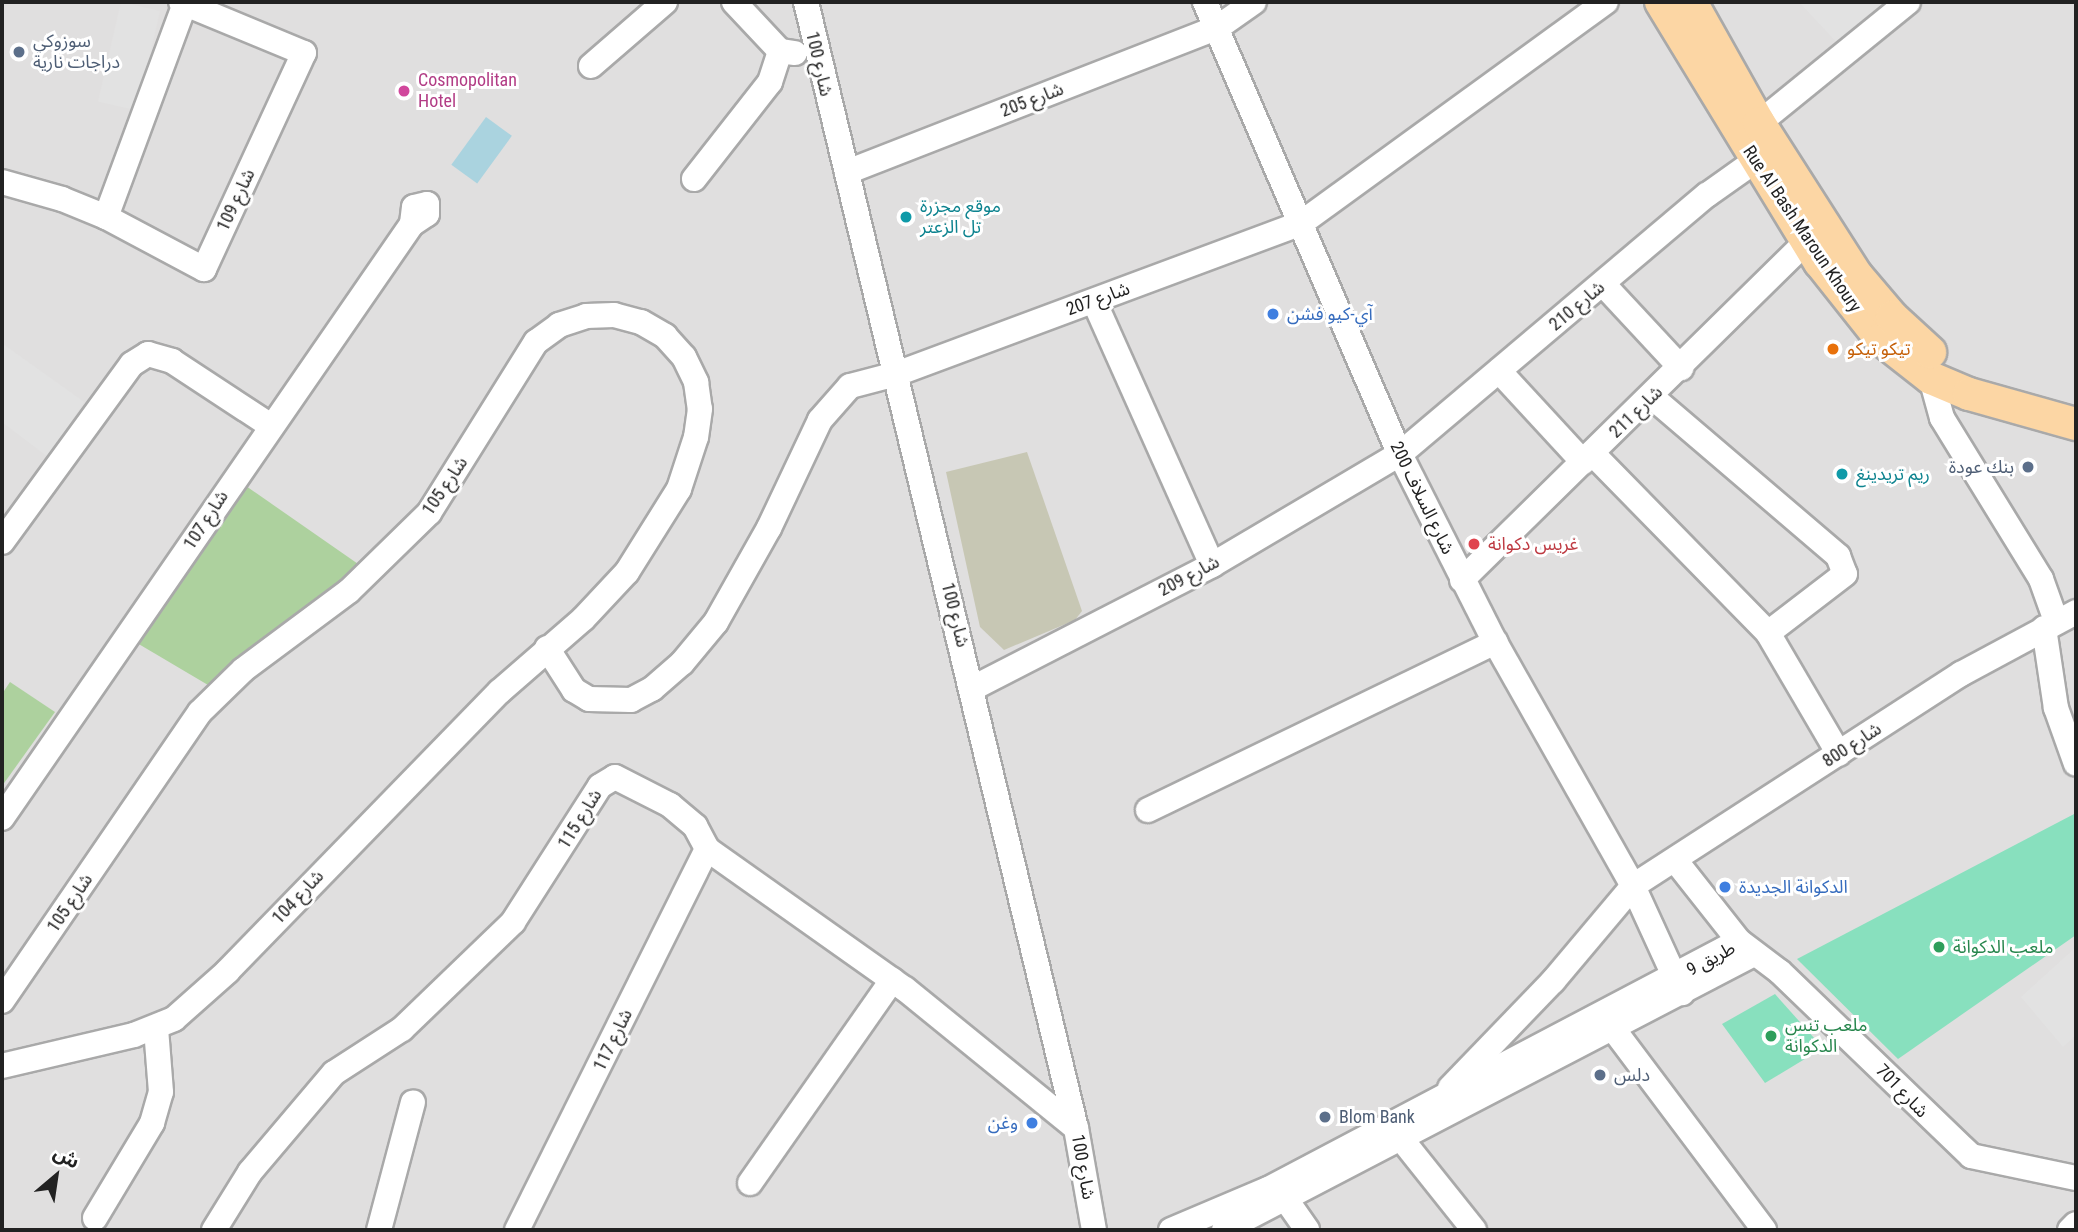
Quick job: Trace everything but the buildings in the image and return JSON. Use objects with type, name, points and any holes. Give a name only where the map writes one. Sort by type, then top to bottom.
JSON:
[{"type":"main road","name":"Rue Al Bash Maroun Khoury","points":[[1661,2],[1755,161],[1807,241],[1851,305],[1881,339],[1931,378],[2076,424]]},
{"type":"main road","points":[[1691,2],[1771,115],[1857,276],[1916,343],[1945,362],[1979,375],[2076,401]]},
{"type":"street","points":[[106,218],[183,2]]},
{"type":"street","name":"شارع 109","points":[[2,182],[62,198],[204,268],[304,53],[183,2]]},
{"type":"street","points":[[591,66],[665,2]]},
{"type":"street","points":[[734,2],[780,51],[816,55]]},
{"type":"street","name":"شارع 100","points":[[806,2],[816,55],[973,688],[1076,1128],[1094,1230]]},
{"type":"street","name":"200 شارع السلاف","points":[[1205,2],[1400,454],[1495,642],[1633,886],[1679,985]]},
{"type":"street","name":"شارع 205","points":[[847,172],[1217,28],[1254,2]]},
{"type":"street","name":"شارع 207","points":[[547,648],[573,690],[589,699],[631,700],[652,689],[682,663],[716,622],[769,528],[799,455],[831,403],[850,386],[896,374],[1300,224],[1606,2]]},
{"type":"street","points":[[1771,115],[1908,2]]},
{"type":"street","points":[[694,179],[770,82],[780,51]]},
{"type":"street","name":"شارع 210","points":[[1400,454],[1707,195],[1755,161]]},
{"type":"street","name":"شارع 107","points":[[2,818],[412,223]]},
{"type":"street","name":"شارع 211","points":[[1462,580],[1681,369],[1807,241]]},
{"type":"street","points":[[1603,284],[1681,369]]},
{"type":"street","points":[[1094,301],[1212,565]]},
{"type":"street","name":"شارع 105","points":[[2,1000],[209,701],[243,670],[349,591],[429,513],[537,342],[559,325],[586,316],[614,315],[653,329],[684,357],[696,382],[700,410],[696,437],[679,489],[644,550],[583,618],[547,648]]},
{"type":"street","points":[[2,542],[132,364],[149,354],[172,361],[271,426]]},
{"type":"street","points":[[1499,371],[1768,633],[1839,754]]},
{"type":"street","points":[[1931,378],[1942,418],[2041,579],[2059,621],[2056,708],[2076,764]]},
{"type":"street","points":[[1652,397],[1838,556],[1845,574],[1768,633]]},
{"type":"street","name":"شارع 209","points":[[973,688],[1212,565],[1400,454]]},
{"type":"street","name":"800 شارع","points":[[1436,1103],[1553,981],[1633,886],[1961,674],[2059,621]]},
{"type":"street","points":[[1148,810],[1495,642]]},
{"type":"street","name":"شارع 104","points":[[2,1066],[156,1028],[174,1019],[228,971],[418,773],[547,648]]},
{"type":"street","name":"شارع 115","points":[[214,1230],[250,1172],[334,1073],[402,1029],[513,922],[608,778],[625,779],[670,805],[695,826],[707,849],[892,980],[1076,1128]]},
{"type":"street","name":"شارع 117","points":[[517,1230],[707,849]]},
{"type":"street","name":"شارع 701","points":[[1675,860],[1745,948],[1780,972],[1970,1156],[2076,1178]]},
{"type":"street","name":"9 طريق","points":[[1224,1230],[1403,1141],[1745,948]]},
{"type":"street","points":[[750,1183],[892,980]]},
{"type":"street","points":[[1483,1078],[1540,1018],[1553,981]]},
{"type":"street","points":[[1609,1023],[1764,1230]]},
{"type":"street","name":"9 طريق","points":[[1171,1230],[1268,1189],[1483,1078],[1609,1023]]},
{"type":"street","points":[[95,1218],[152,1123],[161,1092],[156,1028]]},
{"type":"street","points":[[379,1230],[413,1102]]},
{"type":"street","points":[[1403,1141],[1474,1230]]},
{"type":"street","points":[[1287,1201],[1307,1230]]},
{"type":"street","points":[[2070,1230],[2076,1224]]},
{"type":"shaded area","points":[[2,2],[2076,2],[2076,1230],[2,1230]]},
{"type":"shaded area","points":[[121,2],[160,11],[137,110],[98,101]]},
{"type":"shaded area","points":[[1799,2],[1892,2],[1842,48]]},
{"type":"shaded area","points":[[3,344],[84,402],[48,457],[2,422]]},
{"type":"shaded area","points":[[1027,452],[1082,611],[1075,620],[1004,650],[980,627],[946,472]]},
{"type":"shaded area","points":[[2076,947],[2076,1035],[2063,1047],[2021,997]]},
{"type":"green space","points":[[246,486],[361,566],[208,685],[137,643]]},
{"type":"green space","points":[[10,682],[55,712],[2,786],[2,694]]},
{"type":"green space","name":"ملعب الدكوانة","points":[[2076,813],[2076,935],[1898,1059],[1797,959]]},
{"type":"green space","name":"ملعب تنس الدكوانة","points":[[1775,994],[1823,1048],[1765,1083],[1722,1024]]},
{"type":"water","points":[[486,117],[512,136],[477,184],[451,165]]},
{"type":"place","name":"سوزوكي دراجات نارية","points":[[19,52]]},
{"type":"place","name":"Cosmopolitan Hotel","points":[[404,91]]},
{"type":"place","name":"موقع مجزرة تل الزعتر","points":[[906,217]]},
{"type":"place","name":"آي-كيو فشن","points":[[1273,314]]},
{"type":"place","name":"تيكو تيكو","points":[[1833,349]]},
{"type":"place","name":"بنك عودة","points":[[2028,467]]},
{"type":"place","name":"ريم تريدينغ","points":[[1842,474]]},
{"type":"place","name":"غريس دكوانة","points":[[1474,544]]},
{"type":"place","name":"الدكوانة الجديدة","points":[[1725,887]]},
{"type":"place","name":"ملعب الدكوانة","points":[[1939,947]]},
{"type":"place","name":"ملعب تنس الدكوانة","points":[[1771,1036]]},
{"type":"place","name":"دلس","points":[[1600,1075]]},
{"type":"place","name":"Blom Bank","points":[[1325,1117]]},
{"type":"place","name":"وغن","points":[[1032,1123]]}]
